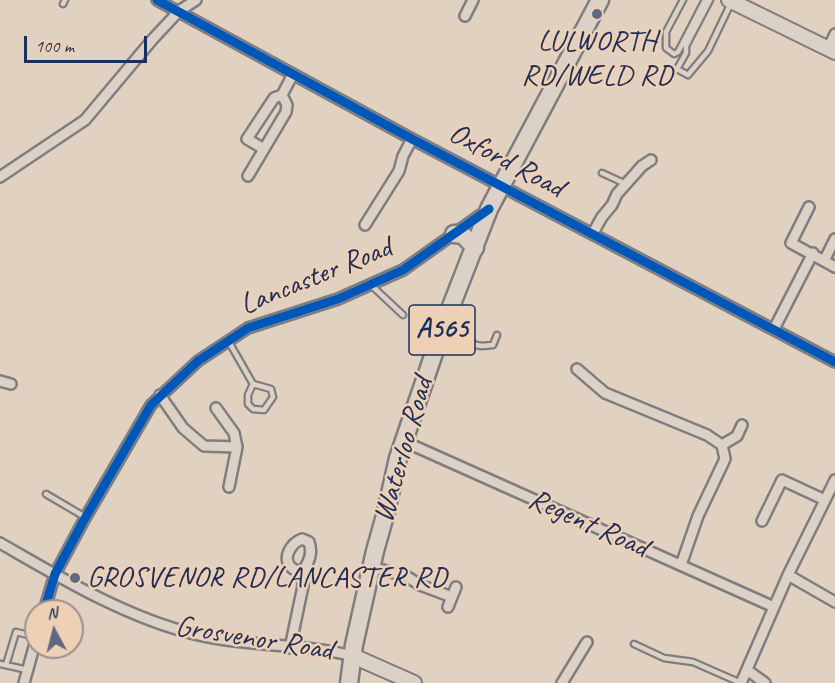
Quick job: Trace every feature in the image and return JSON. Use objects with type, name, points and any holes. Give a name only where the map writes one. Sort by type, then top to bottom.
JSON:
[{"type":"highway","name":"Waterloo Road","points":[[349,683],[371,567],[403,441],[443,327],[489,209],[600,0]]},
{"type":"highway","points":[[454,234],[463,235],[475,248]]},
{"type":"street","name":"Oxford Road","points":[[157,0],[215,34],[835,362]]},
{"type":"street","points":[[0,177],[85,120],[152,40],[179,11],[196,0]]},
{"type":"street","points":[[465,16],[473,0]]},
{"type":"street","points":[[730,1],[832,51],[835,34]]},
{"type":"street","points":[[264,149],[247,139],[274,98],[282,95],[293,74]]},
{"type":"street","points":[[248,176],[286,112],[287,105],[282,95]]},
{"type":"street","points":[[365,225],[399,171],[403,156],[412,139]]},
{"type":"street","points":[[593,233],[602,217],[612,206],[617,194],[642,166],[651,160]]},
{"type":"street","points":[[809,207],[791,243],[835,267]]},
{"type":"street","name":"Lancaster Road","points":[[48,599],[55,574],[151,405],[198,361],[248,328],[338,300],[403,270],[489,209]]},
{"type":"street","points":[[825,260],[835,239]]},
{"type":"street","points":[[774,330],[813,254]]},
{"type":"street","points":[[577,369],[605,393],[707,435],[722,445],[725,459],[698,516],[681,565]]},
{"type":"street","points":[[0,382],[11,384]]},
{"type":"street","points":[[160,395],[183,428],[204,446],[237,447]]},
{"type":"street","points":[[216,408],[234,433],[237,447],[229,487]]},
{"type":"street","points":[[722,445],[737,436],[742,425]]},
{"type":"street","name":"Regent Road","points":[[403,441],[774,607]]},
{"type":"street","points":[[762,521],[782,480],[825,500]]},
{"type":"street","points":[[741,683],[788,575],[834,483]]},
{"type":"street","name":"Grosvenor Road","points":[[0,543],[131,612],[194,634],[290,648],[339,652],[414,683]]},
{"type":"street","points":[[371,567],[406,576],[420,585],[452,597]]},
{"type":"street","points":[[290,648],[303,586],[302,572]]},
{"type":"street","points":[[788,575],[835,602]]},
{"type":"street","points":[[448,607],[456,587]]},
{"type":"street","points":[[562,683],[587,642]]},
{"type":"street","points":[[24,683],[31,659]]},
{"type":"street","points":[[747,670],[765,683]]},
{"type":"lane","points":[[683,0],[666,35],[666,48],[674,54],[678,52],[708,0]]},
{"type":"lane","points":[[708,0],[677,69],[688,75],[708,51],[730,1]]},
{"type":"lane","points":[[602,173],[626,184]]},
{"type":"lane","points":[[371,285],[403,315]]},
{"type":"lane","points":[[443,327],[482,346],[493,345],[497,335]]},
{"type":"lane","points":[[229,340],[253,384],[271,389],[273,397],[264,410],[253,409],[248,404],[248,395],[253,384]]},
{"type":"lane","points":[[46,494],[86,517]]},
{"type":"lane","points":[[24,635],[16,632],[3,664],[28,670]]},
{"type":"lane","points":[[633,644],[664,658],[693,662],[741,683]]},
{"type":"cycle path","points":[[157,0],[412,139],[835,362]]},
{"type":"cycle path","points":[[48,599],[55,574],[151,405],[198,361],[248,328],[338,299],[403,270],[489,209]]},
{"type":"place","name":"LULWORTH RD/WELD RD","points":[[597,14]]},
{"type":"place","name":"GROSVENOR RD/LANCASTER RD","points":[[75,578]]}]
